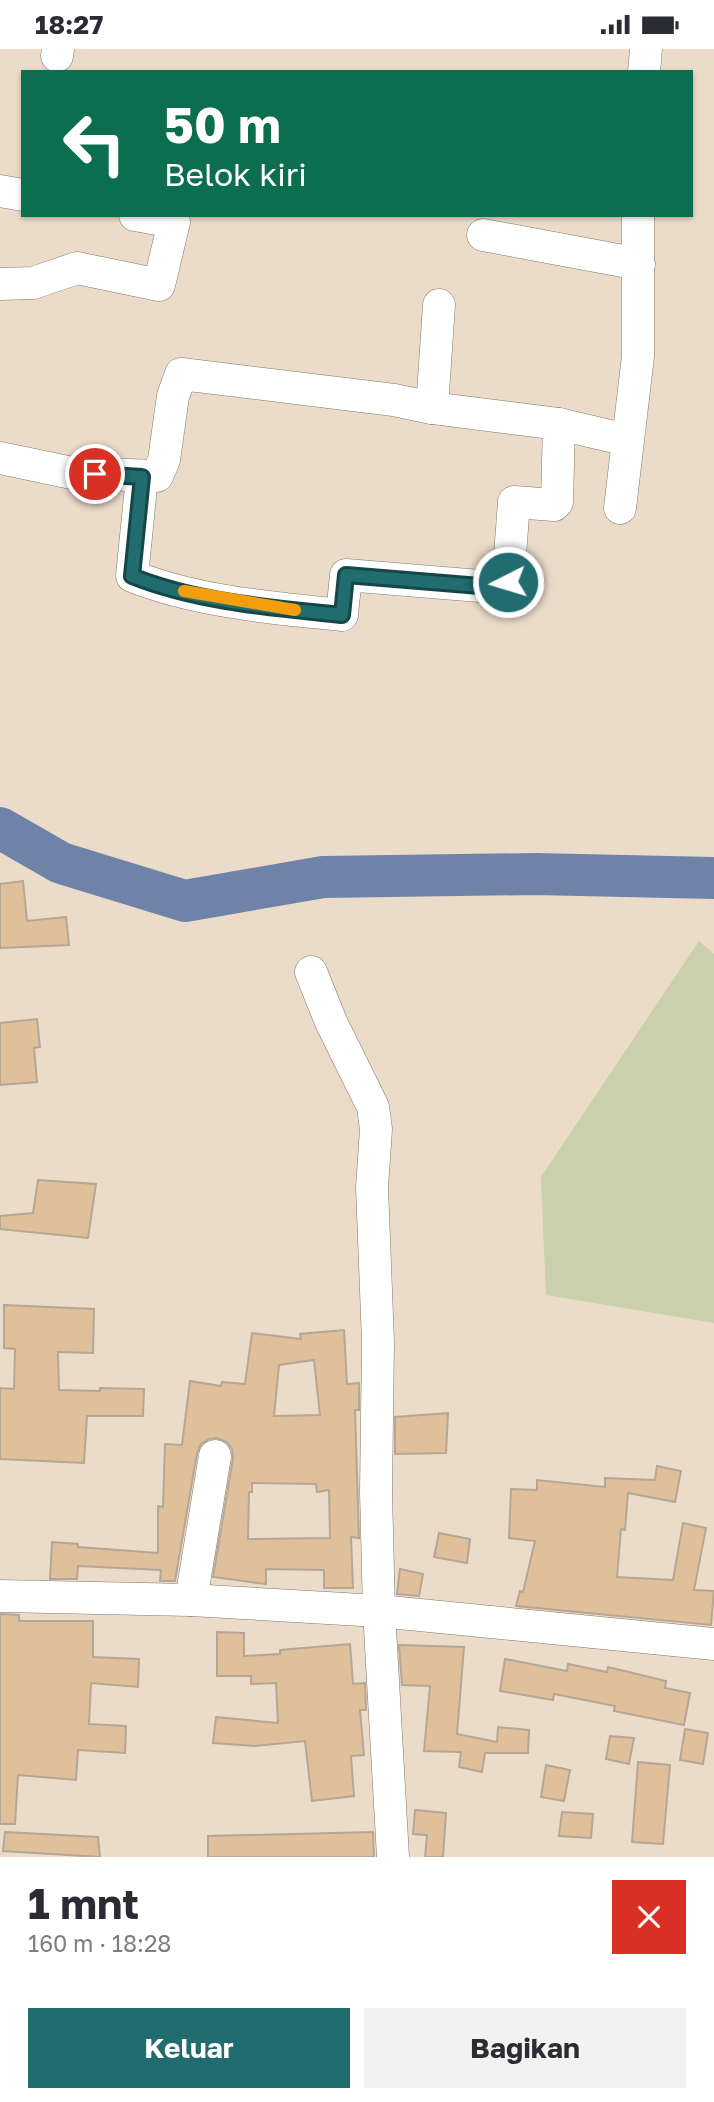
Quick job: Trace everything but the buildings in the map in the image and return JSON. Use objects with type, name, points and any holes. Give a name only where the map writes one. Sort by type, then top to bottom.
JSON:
[{"type":"street","points":[[644,70],[646,49]]},
{"type":"street","points":[[0,191],[21,195]]},
{"type":"street","points":[[0,283],[33,283],[77,268],[159,285],[174,222],[146,217]]},
{"type":"street","points":[[620,508],[638,356],[638,217]]},
{"type":"street","points":[[483,235],[639,264]]},
{"type":"street","points":[[432,408],[439,305]]},
{"type":"street","points":[[0,458],[72,473],[157,476],[164,460],[173,395],[181,374],[394,400],[432,408],[559,424],[627,440]]},
{"type":"street","points":[[142,477],[132,576],[205,596],[268,607],[342,615],[346,575],[492,587],[508,582],[514,502],[554,505],[557,502],[559,424]]},
{"type":"street","points":[[311,972],[331,1022],[373,1107],[376,1119],[372,1187],[378,1342],[376,1492],[379,1611],[393,1857]]},
{"type":"street","points":[[191,1600],[215,1456]]},
{"type":"street","points":[[0,1596],[191,1600],[379,1611],[714,1644]]},
{"type":"green space","points":[[699,941],[714,954],[714,1323],[546,1295],[541,1177]]},
{"type":"waterway","points":[[0,828],[61,863],[185,901],[323,877],[535,874],[714,878]]},
{"type":"slow traffic","points":[[184,591],[295,610]]},
{"type":"route","points":[[95,474],[142,477],[132,576],[147,582],[268,607],[342,615],[346,575],[492,587],[508,582]]}]
